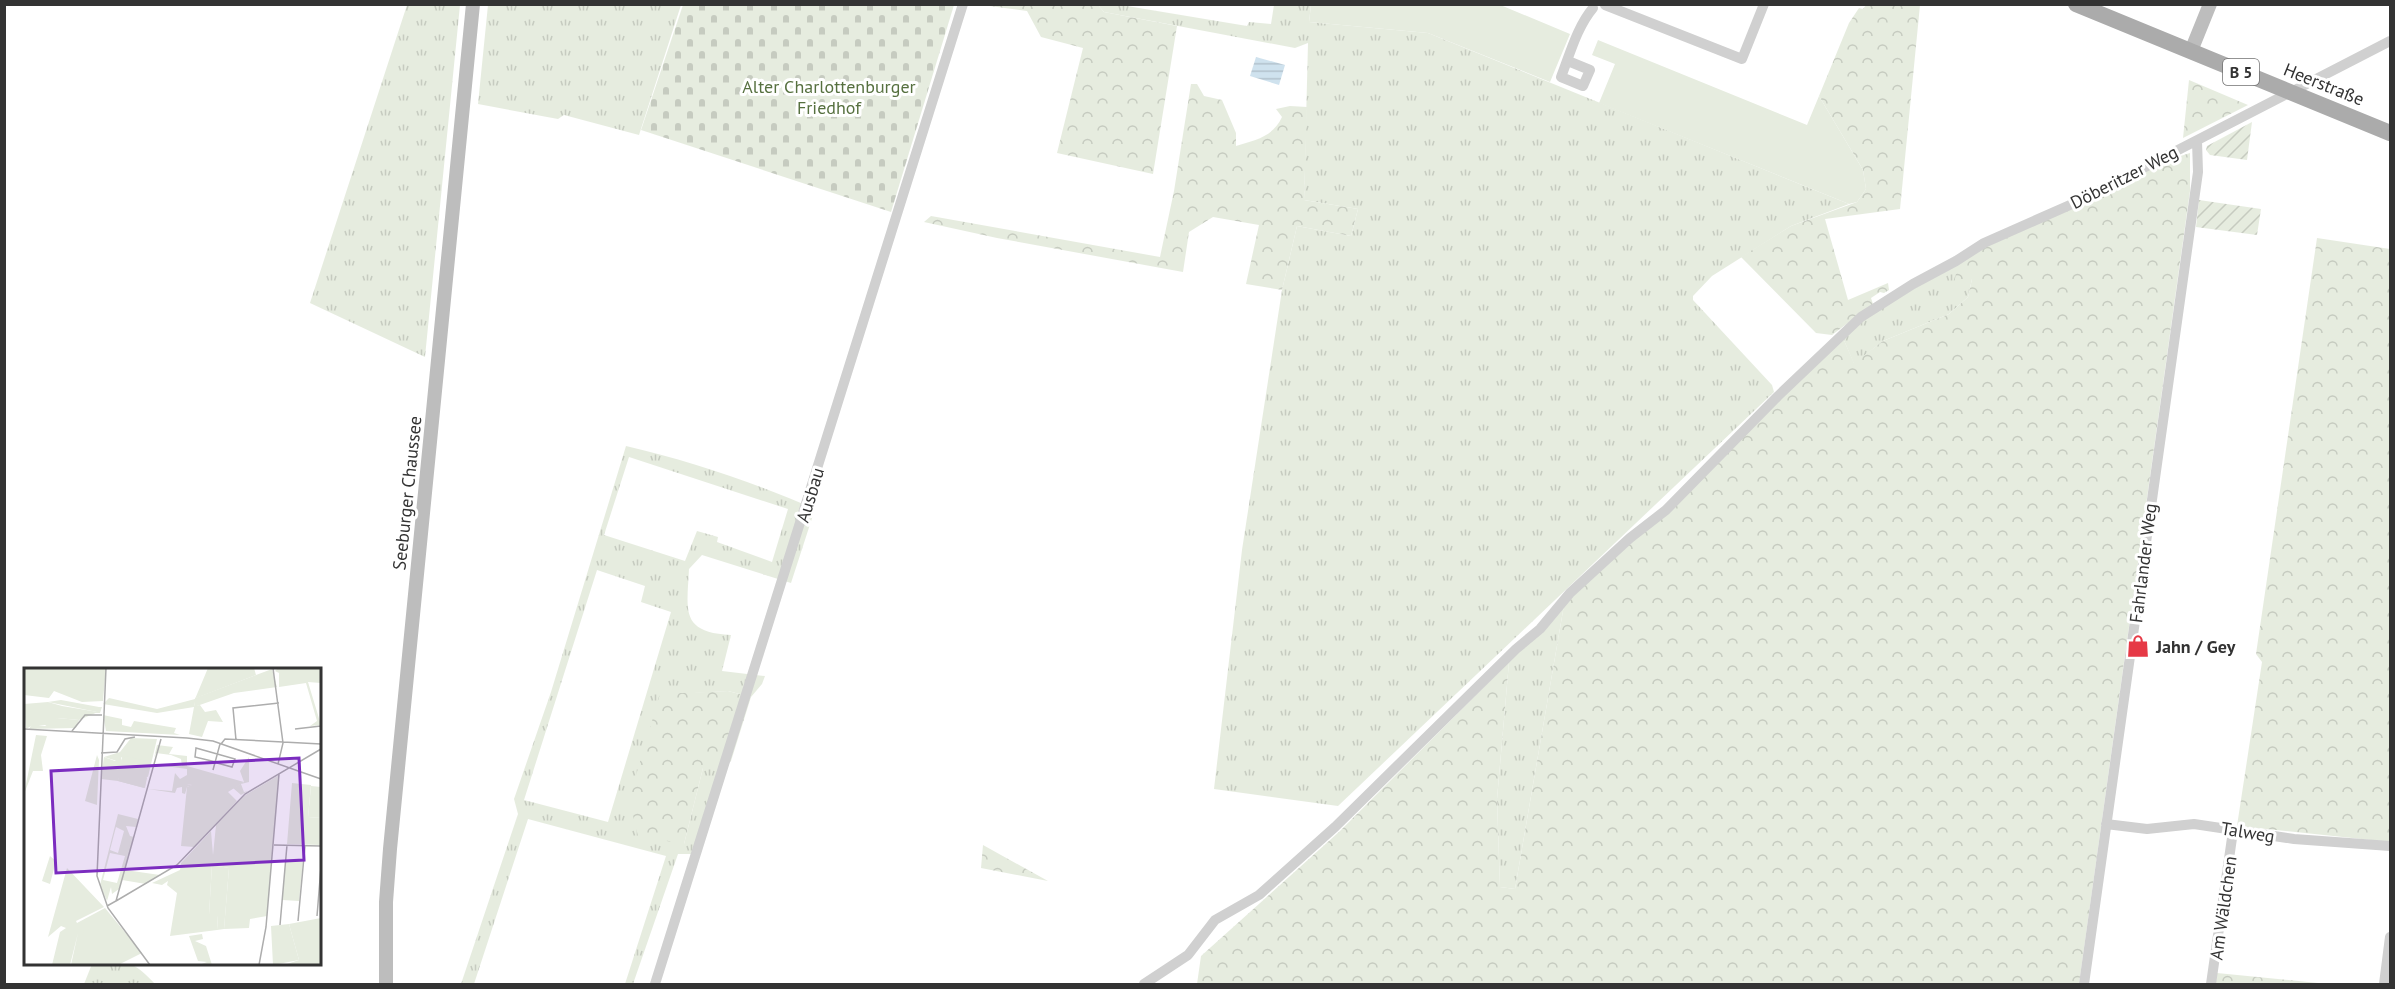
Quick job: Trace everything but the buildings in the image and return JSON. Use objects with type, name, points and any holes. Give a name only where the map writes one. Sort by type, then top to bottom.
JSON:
[{"type":"main road","name":"Seeburger Chaussee","points":[[386,984],[386,902],[390,849],[473,4]]},
{"type":"main road","name":"Heerstraße","points":[[2076,4],[2391,133]]},
{"type":"main road","points":[[2191,51],[2210,4]]},
{"type":"street","name":"Ausbau","points":[[655,984],[963,4]]},
{"type":"street","points":[[1568,61],[1592,6],[1600,9],[1605,5],[1742,59],[1764,4]]},
{"type":"street","name":"Döberitzer Weg","points":[[1144,984],[1188,955],[1215,920],[1259,895],[1335,827],[1516,649],[1540,629],[1570,593],[1630,538],[1666,510],[1778,396],[1861,317],[1984,243],[2043,218],[2391,41]]},
{"type":"street","name":"Fahrlander Weg","points":[[2084,984],[2198,172],[2197,141]]},
{"type":"street","name":"Talweg","points":[[2106,824],[2147,829],[2194,824],[2294,839],[2391,846]]},
{"type":"street","name":"Am Wäldchen","points":[[2211,984],[2233,831]]},
{"type":"street","points":[[2384,984],[2391,937]]},
{"type":"green space","points":[[1498,4],[1570,34],[1550,82],[1428,33],[1309,22],[1311,5]]},
{"type":"green space","points":[[1867,4],[1920,5],[1900,209],[1825,219],[1848,300],[1888,283],[1889,290],[1884,293],[1880,292],[1871,298],[1873,304],[1832,335],[1816,333],[1741,257],[1791,226],[1857,202],[1866,189],[1863,170],[1819,96],[1849,23],[1859,8],[1863,9]]},
{"type":"green space","points":[[407,5],[460,5],[425,357],[310,303]]},
{"type":"green space","points":[[488,5],[681,5],[639,135],[564,115],[558,119],[478,104]]},
{"type":"green space","name":"Alter Charlottenburger Friedhof","points":[[683,5],[954,5],[891,212],[641,130]]},
{"type":"green space","points":[[982,5],[1098,5],[1104,12],[1177,26],[1153,174],[1057,153],[1083,48],[1041,37],[1027,11]]},
{"type":"green space","points":[[1098,5],[1121,5],[1247,26],[1249,22],[1271,24],[1274,5],[1311,5],[1309,22],[1428,33],[1849,204],[1791,226],[1712,276],[1693,296],[1693,300],[1772,385],[1774,392],[1338,806],[1214,789],[1242,550],[1282,290],[1297,226],[1351,236],[1358,209],[1304,200],[1308,43],[1295,48],[1104,12]]},
{"type":"green space","points":[[1598,40],[1807,125],[1819,96],[1863,170],[1866,189],[1857,202],[1849,204],[1599,103],[1615,64],[1592,55]]},
{"type":"green space","points":[[2189,80],[2248,105],[2183,138]]},
{"type":"green space","points":[[1191,84],[1197,84],[1204,96],[1222,100],[1236,133],[1236,146],[1263,137],[1274,129],[1282,117],[1276,109],[1290,106],[1307,107],[1304,200],[1358,209],[1351,236],[1297,226],[1282,290],[1246,284],[1259,225],[1213,217],[1189,232],[1183,272],[997,238],[924,222],[931,216],[1160,257],[1174,191]]},
{"type":"green space","points":[[2252,122],[2247,160],[2210,155],[2206,150],[2207,146]]},
{"type":"green space","points":[[2190,153],[2190,191],[2079,984],[1197,984],[1201,956],[1340,831],[1509,662],[1497,799],[1500,887],[1515,889],[1564,605],[1843,338],[1854,363],[1883,341],[1949,314],[1968,297],[1972,279],[1954,284],[1958,263],[1985,245],[2168,160]]},
{"type":"green space","points":[[2199,200],[2261,209],[2257,235],[2196,227]]},
{"type":"green space","points":[[2317,238],[2390,249],[2390,842],[2237,826],[2262,662],[2256,654]]},
{"type":"green space","points":[[1958,263],[1972,279],[1968,297],[1949,314],[1883,341],[1854,364],[1843,338],[1867,316]]},
{"type":"green space","points":[[626,446],[722,473],[815,509],[791,583],[702,555],[689,569],[688,608],[690,617],[703,629],[731,635],[722,671],[765,676],[762,684],[751,697],[728,691],[660,695],[684,844],[703,768],[720,768],[691,854],[678,854],[633,984],[625,984],[666,856],[528,819],[474,984],[461,984],[518,814],[514,799],[551,692]],"holes":[[[629,457],[788,509],[772,562],[717,542],[718,537],[697,531],[685,561],[604,535]],[[597,570],[645,586],[641,602],[671,612],[608,822],[524,800]]]},
{"type":"green space","points":[[1564,605],[1515,889],[1500,887],[1497,799],[1509,662]]},
{"type":"green space","points":[[728,691],[751,697],[731,761],[720,768],[703,768],[684,844],[638,836],[629,799],[660,694]]},
{"type":"green space","points":[[983,845],[1048,881],[981,868]]},
{"type":"green space","points":[[92,965],[131,965],[140,969],[155,984],[84,984]]},
{"type":"green space","points":[[2217,973],[2328,984],[2215,984]]},
{"type":"water","points":[[1256,57],[1285,65],[1279,85],[1250,76]]},
{"type":"place","name":"Jahn / Gey","points":[[2138,646]]}]
